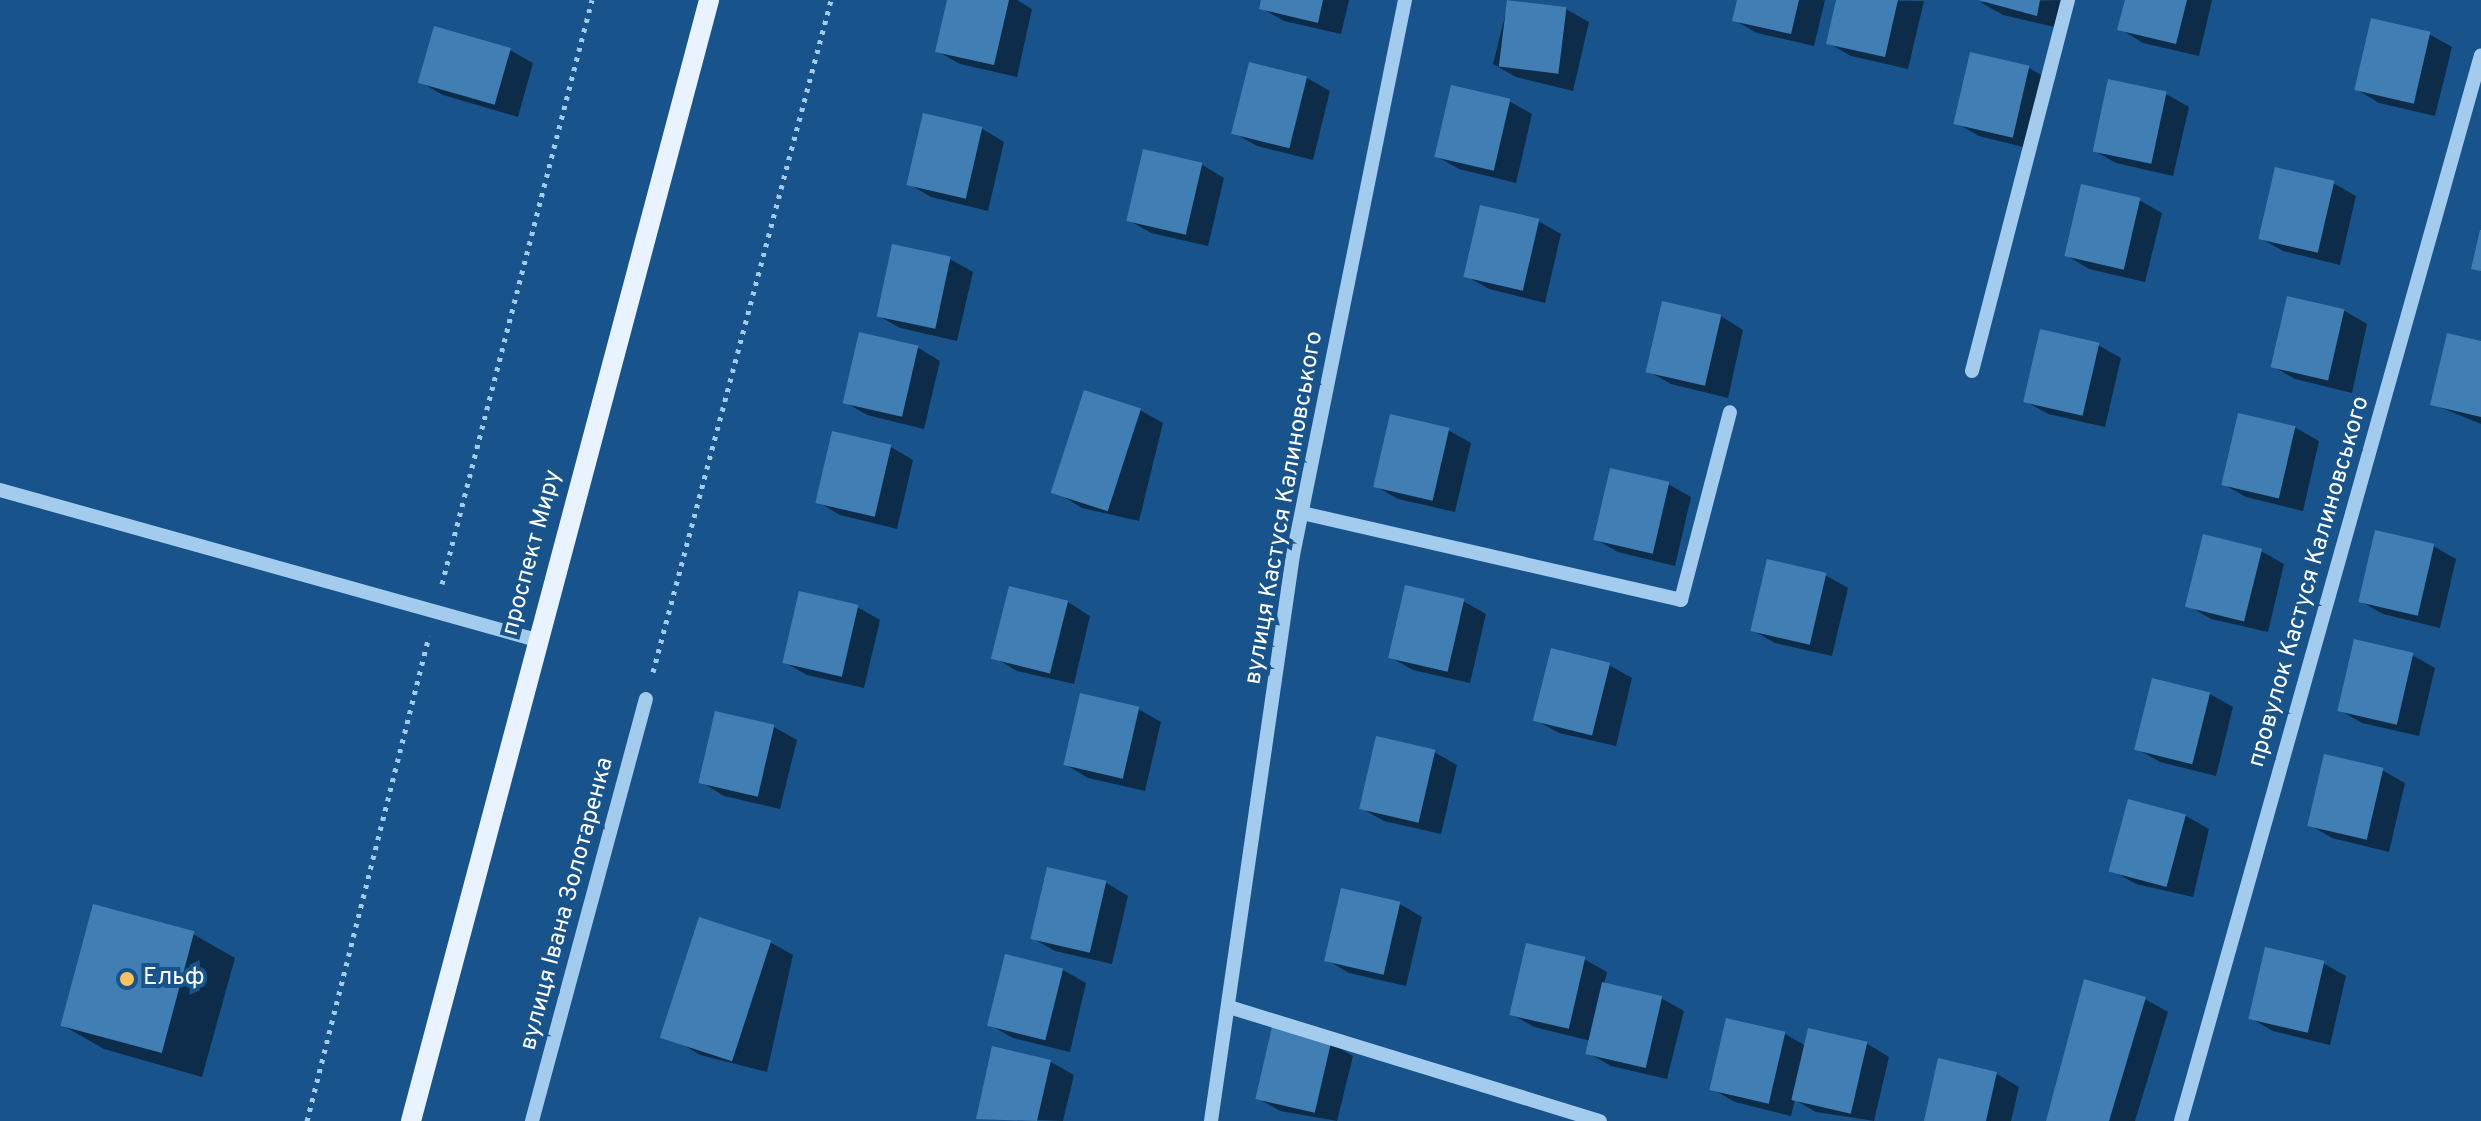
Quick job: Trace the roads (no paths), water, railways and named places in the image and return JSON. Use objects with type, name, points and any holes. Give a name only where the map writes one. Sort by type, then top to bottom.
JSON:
[{"type":"main road","name":"проспект Миру","points":[[411,1121],[461,949],[537,640],[709,0]]},
{"type":"street","name":"вулиця Кастуся Калиновського","points":[[1211,1121],[1302,513],[1405,0]]},
{"type":"street","points":[[1972,371],[2068,0]]},
{"type":"street","name":"провулок Кастуся Калиновського","points":[[2181,1121],[2481,55]]},
{"type":"street","points":[[1302,513],[1681,600],[1730,412]]},
{"type":"street","points":[[0,490],[537,640]]},
{"type":"street","name":"вулиця Івана Золотаренка","points":[[532,1121],[646,699]]},
{"type":"street","points":[[1229,1007],[1600,1121]]},
{"type":"place","name":"Ельф","points":[[127,979]]}]
